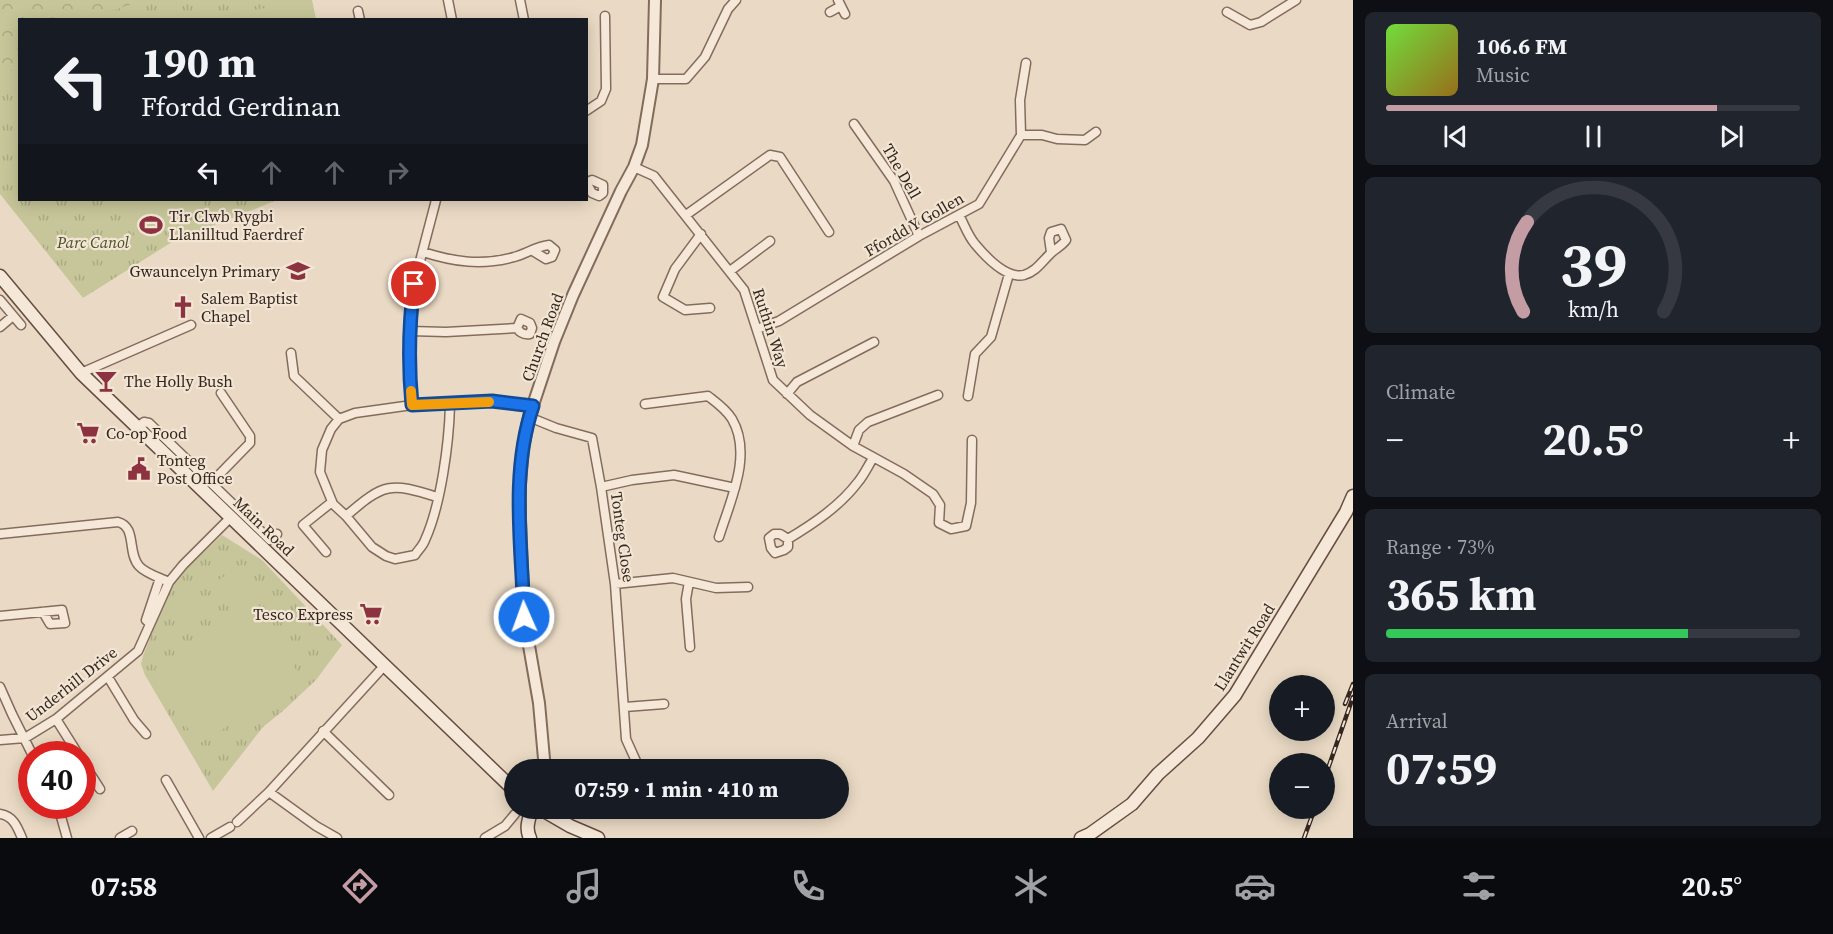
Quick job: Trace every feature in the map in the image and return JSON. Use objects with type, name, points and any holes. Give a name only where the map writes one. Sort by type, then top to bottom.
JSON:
[{"type":"main road","name":"Main Road","points":[[0,276],[81,373],[504,780]]},
{"type":"main road","name":"Llantwit Road","points":[[1081,838],[1132,804],[1158,774],[1198,738],[1235,695],[1346,512],[1353,496]]},
{"type":"main road","points":[[529,819],[530,838]]},
{"type":"main road","points":[[558,819],[598,838]]},
{"type":"street","points":[[448,0],[452,18]]},
{"type":"street","points":[[520,0],[524,18]]},
{"type":"street","name":"Church Road","points":[[544,759],[538,703],[524,617],[520,519],[523,448],[529,417],[554,342],[573,295],[634,167],[642,145],[652,79],[655,0]]},
{"type":"street","points":[[652,79],[686,79],[705,57],[728,9],[736,0]]},
{"type":"street","points":[[1227,12],[1250,25],[1261,22],[1296,0]]},
{"type":"street","points":[[830,12],[841,7]]},
{"type":"street","points":[[588,110],[601,101],[606,89],[604,16]]},
{"type":"street","points":[[1026,63],[1020,100],[1022,135],[1085,140],[1096,132]]},
{"type":"street","name":"The Dell","points":[[854,124],[894,181],[920,236]]},
{"type":"street","name":"Ffordd Y Gollen","points":[[757,329],[779,321],[920,236],[979,204],[1022,135]]},
{"type":"street","points":[[686,215],[770,155],[780,157],[829,232]]},
{"type":"street","name":"Ruthin Way","points":[[634,167],[654,176],[744,290],[772,380],[810,415],[853,446],[904,474],[933,494],[940,505],[939,523],[951,529],[966,526],[970,503],[972,440]]},
{"type":"street","points":[[412,405],[409,372],[414,284],[436,201]]},
{"type":"street","points":[[959,215],[974,243],[1009,274],[1022,275],[1038,268],[1051,252]]},
{"type":"street","points":[[701,234],[675,269],[663,297],[685,310],[710,308]]},
{"type":"street","points":[[730,271],[771,241]]},
{"type":"street","points":[[423,252],[465,263],[504,260],[533,251]]},
{"type":"street","points":[[968,396],[975,354],[991,337],[1009,274]]},
{"type":"street","points":[[0,300],[21,325]]},
{"type":"street","points":[[0,327],[13,316]]},
{"type":"street","points":[[81,373],[190,325]]},
{"type":"street","points":[[410,331],[446,332],[517,328]]},
{"type":"street","points":[[787,394],[797,382],[874,342]]},
{"type":"street","points":[[291,353],[294,376],[339,419]]},
{"type":"street","points":[[212,483],[250,443],[250,436],[221,393]]},
{"type":"street","points":[[853,446],[859,430],[868,422],[938,395]]},
{"type":"street","points":[[645,404],[708,396],[732,419],[737,432],[741,461],[719,537]]},
{"type":"street","points":[[450,405],[445,459],[431,526],[424,543],[415,555],[395,559],[386,556],[372,547],[332,502],[320,472],[322,450],[331,429],[339,419],[354,413],[412,405],[450,405],[492,401],[533,406]]},
{"type":"street","name":"Tonteg Close","points":[[529,417],[556,428],[592,438],[615,584],[626,738],[635,759]]},
{"type":"street","points":[[137,427],[144,422],[149,423],[270,540],[277,534]]},
{"type":"street","points":[[788,539],[848,494],[860,481],[873,458]]},
{"type":"street","points":[[601,487],[632,480],[674,475],[735,488]]},
{"type":"street","points":[[346,516],[386,488],[407,488],[437,497]]},
{"type":"street","points":[[326,552],[303,525],[332,502]]},
{"type":"street","name":"Underhill Drive","points":[[0,740],[25,738],[56,719],[138,651],[150,624],[164,580],[183,565],[231,517]]},
{"type":"street","points":[[0,534],[118,522],[128,527],[134,558],[140,567],[164,580]]},
{"type":"street","points":[[615,584],[673,578],[716,588],[748,587]]},
{"type":"street","points":[[689,582],[686,599],[690,646]]},
{"type":"street","points":[[0,616],[43,612]]},
{"type":"street","points":[[211,838],[234,824],[268,792],[385,665]]},
{"type":"street","points":[[108,677],[134,720],[146,734]]},
{"type":"street","points":[[0,687],[26,741]]},
{"type":"street","points":[[625,707],[664,704]]},
{"type":"street","points":[[56,719],[70,741]]},
{"type":"street","points":[[323,731],[389,795]]},
{"type":"street","points":[[166,780],[199,838]]},
{"type":"street","points":[[96,783],[100,789]]},
{"type":"street","points":[[268,792],[337,838]]},
{"type":"street","points":[[0,814],[11,819],[21,838]]},
{"type":"street","points":[[62,819],[67,838]]},
{"type":"street","points":[[485,838],[505,826],[511,819]]},
{"type":"street","points":[[120,838],[132,831]]},
{"type":"green space","name":"Parc Canol","points":[[0,0],[312,0],[316,18],[18,18],[18,201],[274,201],[172,242],[83,298],[0,194]]},
{"type":"green space","points":[[0,0],[145,0],[114,10],[76,13],[73,9],[60,18],[18,18],[18,66],[0,75]]},
{"type":"green space","points":[[301,1],[305,18],[213,18]]},
{"type":"green space","name":"Tir Clwb Rygbi Llanilltud Faerdref","points":[[120,201],[202,201],[206,209],[137,241]]},
{"type":"green space","points":[[222,535],[262,560],[342,645],[316,680],[263,727],[213,791],[145,675],[141,664],[165,600],[178,577]]},
{"type":"green space","points":[[243,564],[265,598],[235,617],[214,583]]},
{"type":"green space","points":[[193,591],[205,604],[182,627],[170,614]]},
{"type":"green space","points":[[258,604],[302,680],[197,745],[155,668]]},
{"type":"railway","points":[[1345,704],[1353,684]]},
{"type":"railway","points":[[1333,753],[1353,697]]},
{"type":"railway","points":[[1304,838],[1311,819]]},
{"type":"slow traffic","points":[[411,391],[412,405],[489,402]]},
{"type":"place","name":"Tir Clwb Rygbi Llanilltud Faerdref","points":[[151,225]]},
{"type":"place","name":"Gwauncelyn Primary","points":[[298,271]]},
{"type":"place","name":"Salem Baptist Chapel","points":[[183,307]]},
{"type":"place","name":"The Holly Bush","points":[[106,381]]},
{"type":"place","name":"Co-op Food","points":[[88,433]]},
{"type":"place","name":"Tonteg Post Office","points":[[139,469]]},
{"type":"place","name":"Tesco Express","points":[[371,614]]},
{"type":"route","points":[[414,284],[411,305],[409,372],[412,405],[450,405],[492,401],[533,406],[523,448],[520,484],[524,617]]}]
